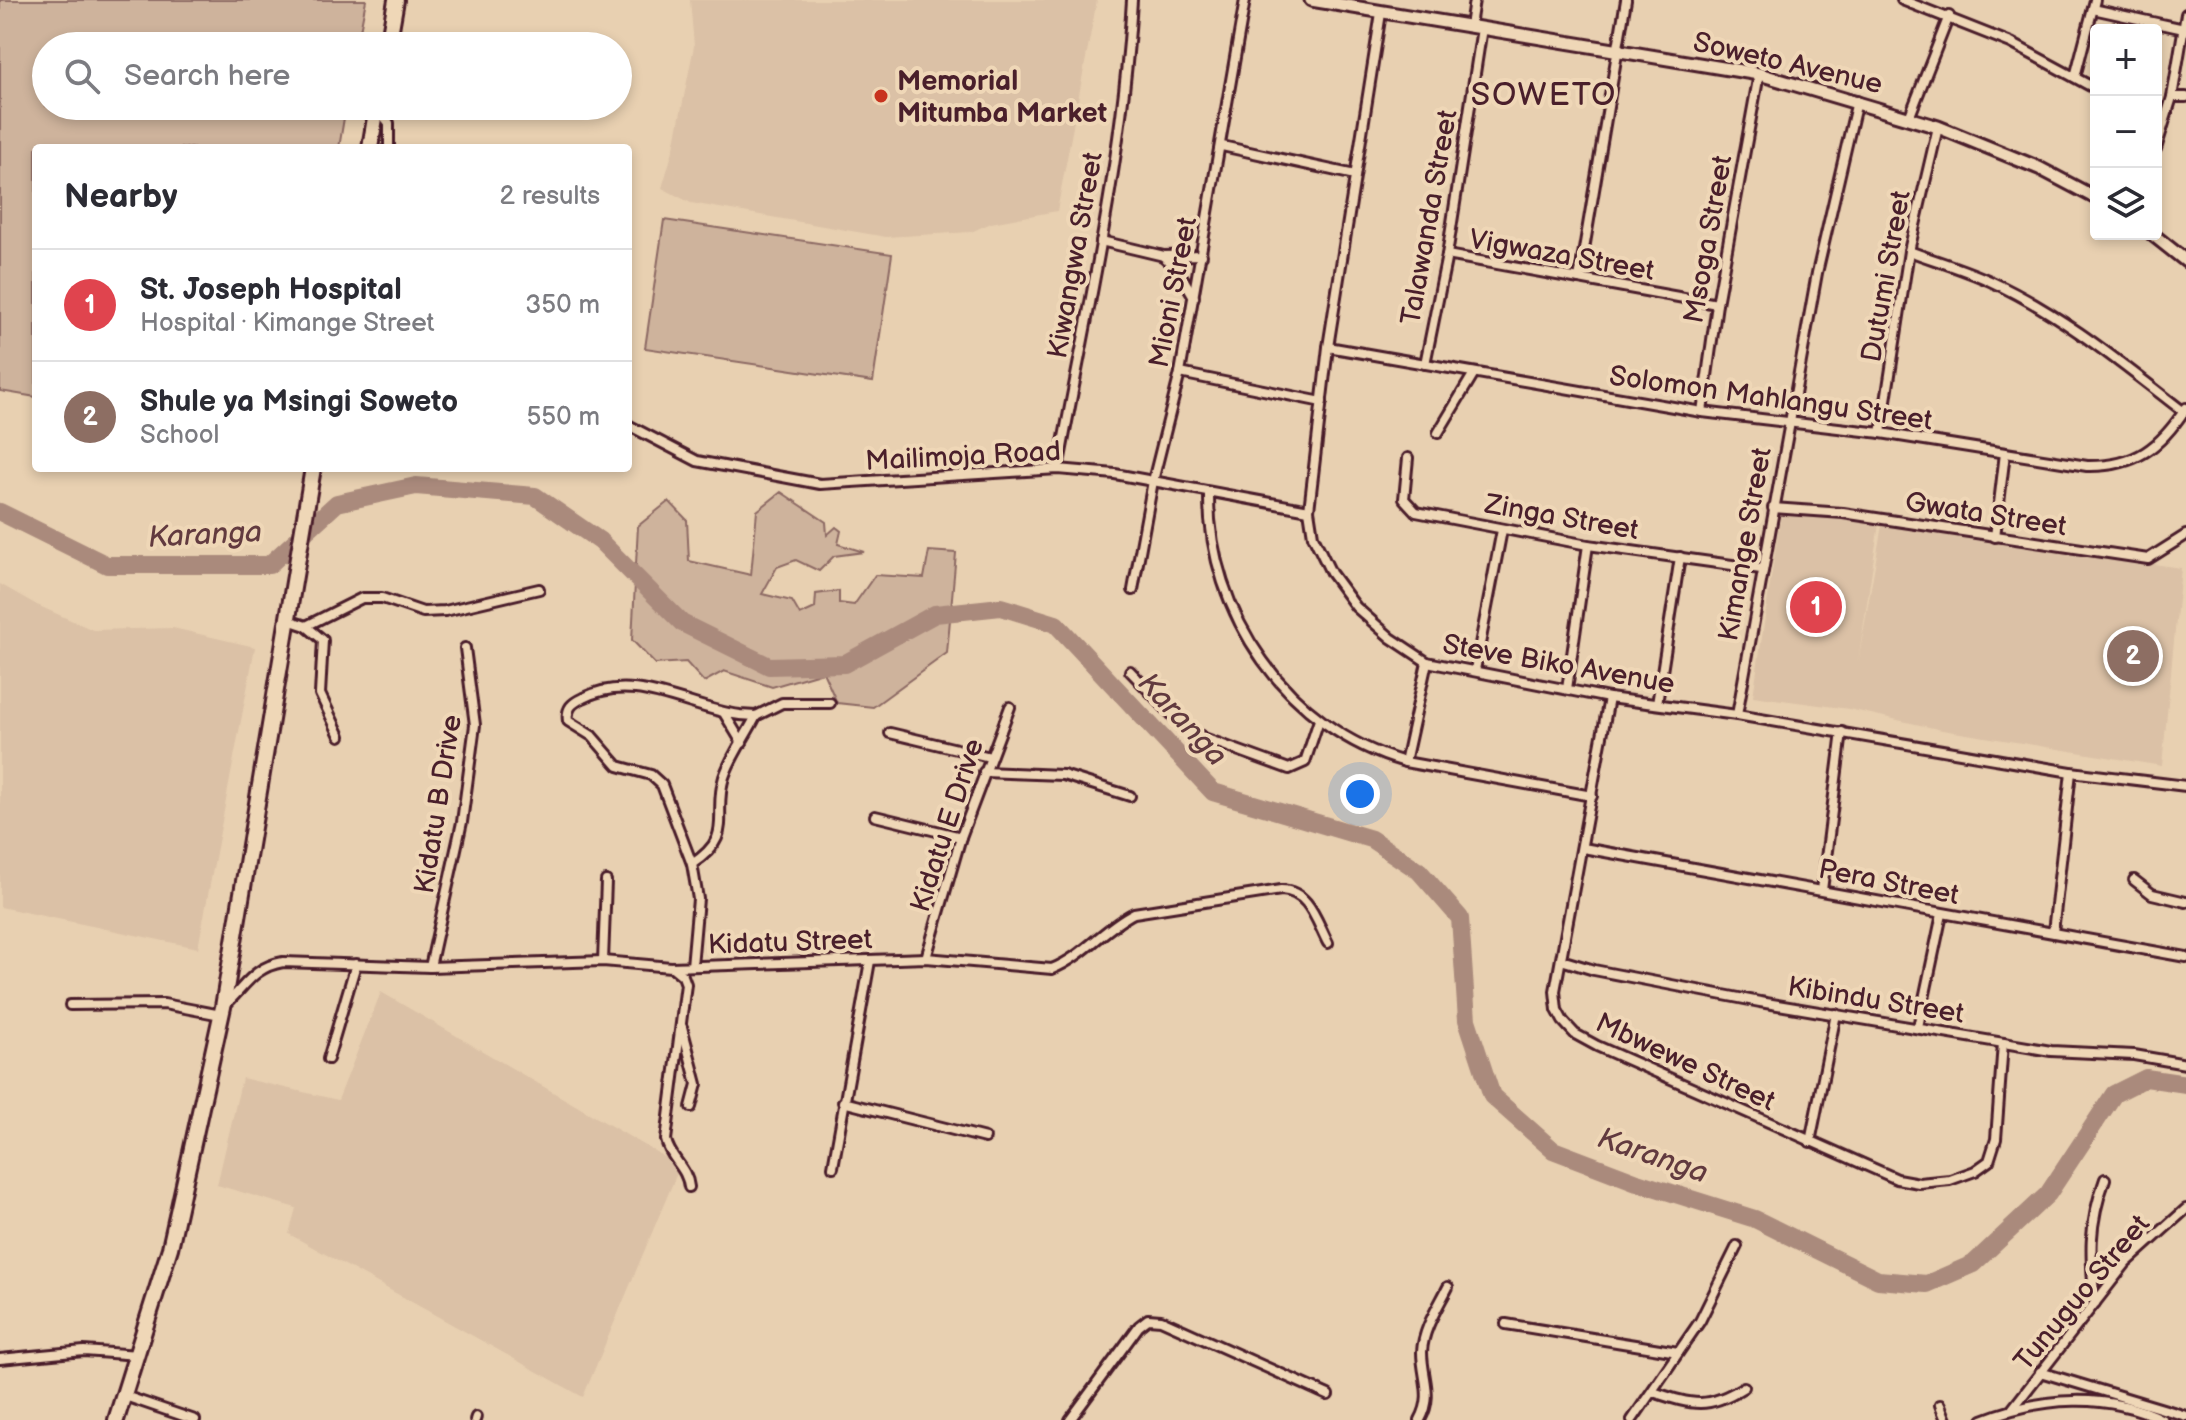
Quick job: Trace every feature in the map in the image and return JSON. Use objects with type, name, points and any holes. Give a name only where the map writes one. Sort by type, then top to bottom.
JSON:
[{"type":"highway","points":[[390,32],[396,0]]},
{"type":"highway","points":[[371,144],[375,120]]},
{"type":"highway","points":[[116,1420],[170,1248],[222,1011],[312,472]]},
{"type":"street","name":"Kiwangwa Street","points":[[1058,469],[1101,241],[1122,106],[1132,0]]},
{"type":"street","name":"Mioni Street","points":[[1133,590],[1153,481],[1180,373],[1222,146],[1245,0]]},
{"type":"street","name":"Soweto Avenue","points":[[1311,0],[1759,74],[1857,100],[1938,127],[2039,168],[2090,195]]},
{"type":"street","name":"Talawanda Street","points":[[1425,364],[1447,255],[1476,27],[1474,0]]},
{"type":"street","points":[[1579,279],[1626,0]]},
{"type":"street","points":[[1902,0],[1949,16],[2090,86]]},
{"type":"street","points":[[2075,77],[2094,4],[2184,29]]},
{"type":"street","name":"Steve Biko Avenue","points":[[1381,13],[1328,347],[1309,510],[1319,548],[1331,573],[1356,607],[1391,638],[1427,662],[1609,698],[1737,715],[2071,772],[2186,786]]},
{"type":"street","points":[[2162,118],[2172,97],[2186,14]]},
{"type":"street","points":[[1909,118],[1949,16]]},
{"type":"street","name":"Msoga Street","points":[[1702,412],[1717,304],[1759,74]]},
{"type":"street","points":[[2172,97],[2186,97]]},
{"type":"street","name":"Kimange Street","points":[[1737,715],[1761,569],[1820,259],[1857,100]]},
{"type":"street","points":[[387,120],[389,144]]},
{"type":"street","name":"Dutumi Street","points":[[1881,433],[1909,251],[1938,127]]},
{"type":"street","points":[[1222,146],[1355,175]]},
{"type":"street","points":[[2160,240],[2186,261]]},
{"type":"street","points":[[1101,241],[1164,256],[1202,255]]},
{"type":"street","points":[[1909,251],[1990,281],[2025,299],[2098,344],[2185,410]]},
{"type":"street","name":"Vigwaza Street","points":[[1447,255],[1717,304]]},
{"type":"street","points":[[1164,256],[1177,268],[1194,298]]},
{"type":"street","name":"Solomon Mahlangu Street","points":[[1328,347],[1702,412],[1881,433],[2113,467],[2142,456],[2167,434],[2185,410]]},
{"type":"street","points":[[1180,373],[1322,402]]},
{"type":"street","points":[[1438,433],[1474,373]]},
{"type":"street","name":"Mailimoja Road","points":[[632,427],[697,461],[820,484],[1058,469],[1153,481],[1209,494],[1309,510]]},
{"type":"street","points":[[1995,537],[2005,453]]},
{"type":"street","name":"Zinga Street","points":[[1408,458],[1404,499],[1416,512],[1588,545],[1761,569]]},
{"type":"street","points":[[1209,494],[1214,558],[1235,611],[1275,679],[1319,720],[1377,754],[1405,762],[1592,796]]},
{"type":"street","name":"Gwata Street","points":[[1773,508],[1843,513],[2148,559],[2186,535]]},
{"type":"street","points":[[1475,670],[1502,530]]},
{"type":"street","points":[[1567,689],[1588,545]]},
{"type":"street","points":[[1657,704],[1680,557]]},
{"type":"street","points":[[306,626],[362,598],[382,598],[423,612],[445,611],[539,589]]},
{"type":"street","points":[[288,620],[306,626],[323,640],[320,694],[340,736]]},
{"type":"street","name":"Kidatu B Drive","points":[[430,967],[462,822],[475,725],[465,648]]},
{"type":"street","points":[[1405,762],[1427,662]]},
{"type":"street","points":[[1130,671],[1192,731],[1272,765],[1289,769],[1305,762],[1319,720]]},
{"type":"street","points":[[692,966],[698,913],[692,864],[662,785],[651,775],[618,766],[609,760],[592,736],[568,721],[568,710],[572,703],[606,689],[634,689],[690,700],[724,713],[756,716],[782,703],[830,703]]},
{"type":"street","name":"Mbwewe Street","points":[[1609,698],[1555,991],[1557,1010],[1575,1034],[1626,1061],[1810,1142],[1908,1181],[1950,1180],[1975,1171],[1989,1161],[1996,1139],[2003,1043]]},
{"type":"street","name":"Kidatu E Drive","points":[[926,958],[961,837],[1010,707]]},
{"type":"street","points":[[724,713],[742,743]]},
{"type":"street","points":[[692,864],[709,853],[717,842],[725,775],[756,716]]},
{"type":"street","points":[[1822,890],[1842,732]]},
{"type":"street","points":[[890,733],[990,757]]},
{"type":"street","points":[[984,772],[1063,775],[1130,796]]},
{"type":"street","points":[[2053,932],[2071,772]]},
{"type":"street","points":[[875,816],[961,837]]},
{"type":"street","name":"Pera Street","points":[[1583,848],[1695,871],[1822,890],[2186,957]]},
{"type":"street","points":[[2134,880],[2152,894],[2186,902]]},
{"type":"street","points":[[603,961],[606,881]]},
{"type":"street","name":"Kidatu Street","points":[[222,1011],[252,974],[266,965],[430,967],[603,961],[671,967],[926,958],[1052,969],[1070,961],[1118,921],[1134,913],[1281,890],[1294,891],[1304,898],[1328,943]]},
{"type":"street","points":[[1918,1027],[1942,914]]},
{"type":"street","name":"Kibindu Street","points":[[1561,960],[1686,989],[2003,1043],[2063,1052],[2159,1058],[2186,1064]]},
{"type":"street","points":[[833,1167],[870,961]]},
{"type":"street","points":[[328,1059],[356,964]]},
{"type":"street","points":[[671,967],[683,976],[686,984],[666,1140],[668,1150],[685,1169],[689,1187]]},
{"type":"street","points":[[70,1005],[164,1004],[222,1011]]},
{"type":"street","points":[[1810,1142],[1836,1014]]},
{"type":"street","points":[[681,1023],[697,1084],[691,1107]]},
{"type":"street","points":[[843,1102],[985,1138]]},
{"type":"street","points":[[2095,1304],[2090,1238],[2092,1219],[2105,1179]]},
{"type":"street","name":"Tunuguo Street","points":[[2013,1408],[2126,1263],[2186,1209]]},
{"type":"street","points":[[1632,1420],[1700,1321],[1737,1246]]},
{"type":"street","points":[[1420,1420],[1429,1393],[1422,1352],[1426,1332],[1448,1287]]},
{"type":"street","points":[[1070,1420],[1139,1326],[1148,1319],[1161,1320],[1328,1395]]},
{"type":"street","points":[[1506,1324],[1678,1352]]},
{"type":"street","points":[[0,1359],[84,1351],[138,1355]]},
{"type":"street","points":[[2040,1372],[2186,1416]]},
{"type":"street","points":[[1653,1392],[1702,1405],[1718,1403],[1744,1387]]},
{"type":"street","points":[[125,1396],[195,1420]]},
{"type":"street","points":[[1983,1420],[2013,1408],[2073,1399],[2144,1411],[2163,1420]]},
{"type":"street","points":[[1940,1405],[1946,1420]]},
{"type":"shaded area","points":[[0,0],[366,0],[360,32],[32,32],[32,120],[344,120],[340,144],[32,144],[32,396],[0,391]]},
{"type":"shaded area","name":"Memorial Mitumba Market","points":[[690,0],[1097,0],[1057,211],[991,223],[971,232],[886,237],[691,203],[662,188],[674,147],[694,46]]},
{"type":"shaded area","points":[[664,220],[892,254],[873,382],[645,348]]},
{"type":"shaded area","points":[[781,492],[826,522],[827,535],[836,527],[841,531],[838,544],[864,552],[834,556],[819,571],[796,560],[777,567],[762,594],[792,601],[800,615],[815,608],[816,594],[839,591],[839,603],[854,605],[875,575],[924,578],[929,551],[956,553],[947,653],[873,707],[837,703],[823,672],[772,687],[724,671],[704,682],[686,662],[655,664],[632,640],[638,526],[669,501],[687,520],[689,561],[751,575],[757,511]]},
{"type":"shaded area","points":[[1811,505],[1880,517],[1858,662],[1882,525],[2181,568],[2162,766],[1942,730],[1849,709],[1753,696],[1782,506]]},
{"type":"shaded area","points":[[0,584],[37,605],[93,630],[173,628],[255,647],[198,948],[0,907]]},
{"type":"shaded area","points":[[381,992],[680,1166],[583,1397],[289,1234],[296,1208],[217,1185],[242,1078],[338,1100]]},
{"type":"waterway","name":"Karanga","points":[[0,512],[107,565],[269,565],[337,503],[416,486],[535,496],[600,541],[682,623],[769,666],[844,664],[935,614],[1001,607],[1056,624],[1213,792],[1371,839],[1419,871],[1460,918],[1467,1020],[1492,1096],[1553,1150],[1637,1182],[1755,1219],[1878,1280],[1927,1284],[1973,1264],[2048,1194],[2114,1094],[2146,1078],[2186,1084]]},
{"type":"place","name":"Memorial Mitumba Market","points":[[881,96]]},
{"type":"place","name":"St. Joseph Hospital","points":[[1816,607]]},
{"type":"place","name":"Shule ya Msingi Soweto","points":[[2133,656]]},
{"type":"district","name":"SOWETO","points":[[1544,94]]}]
